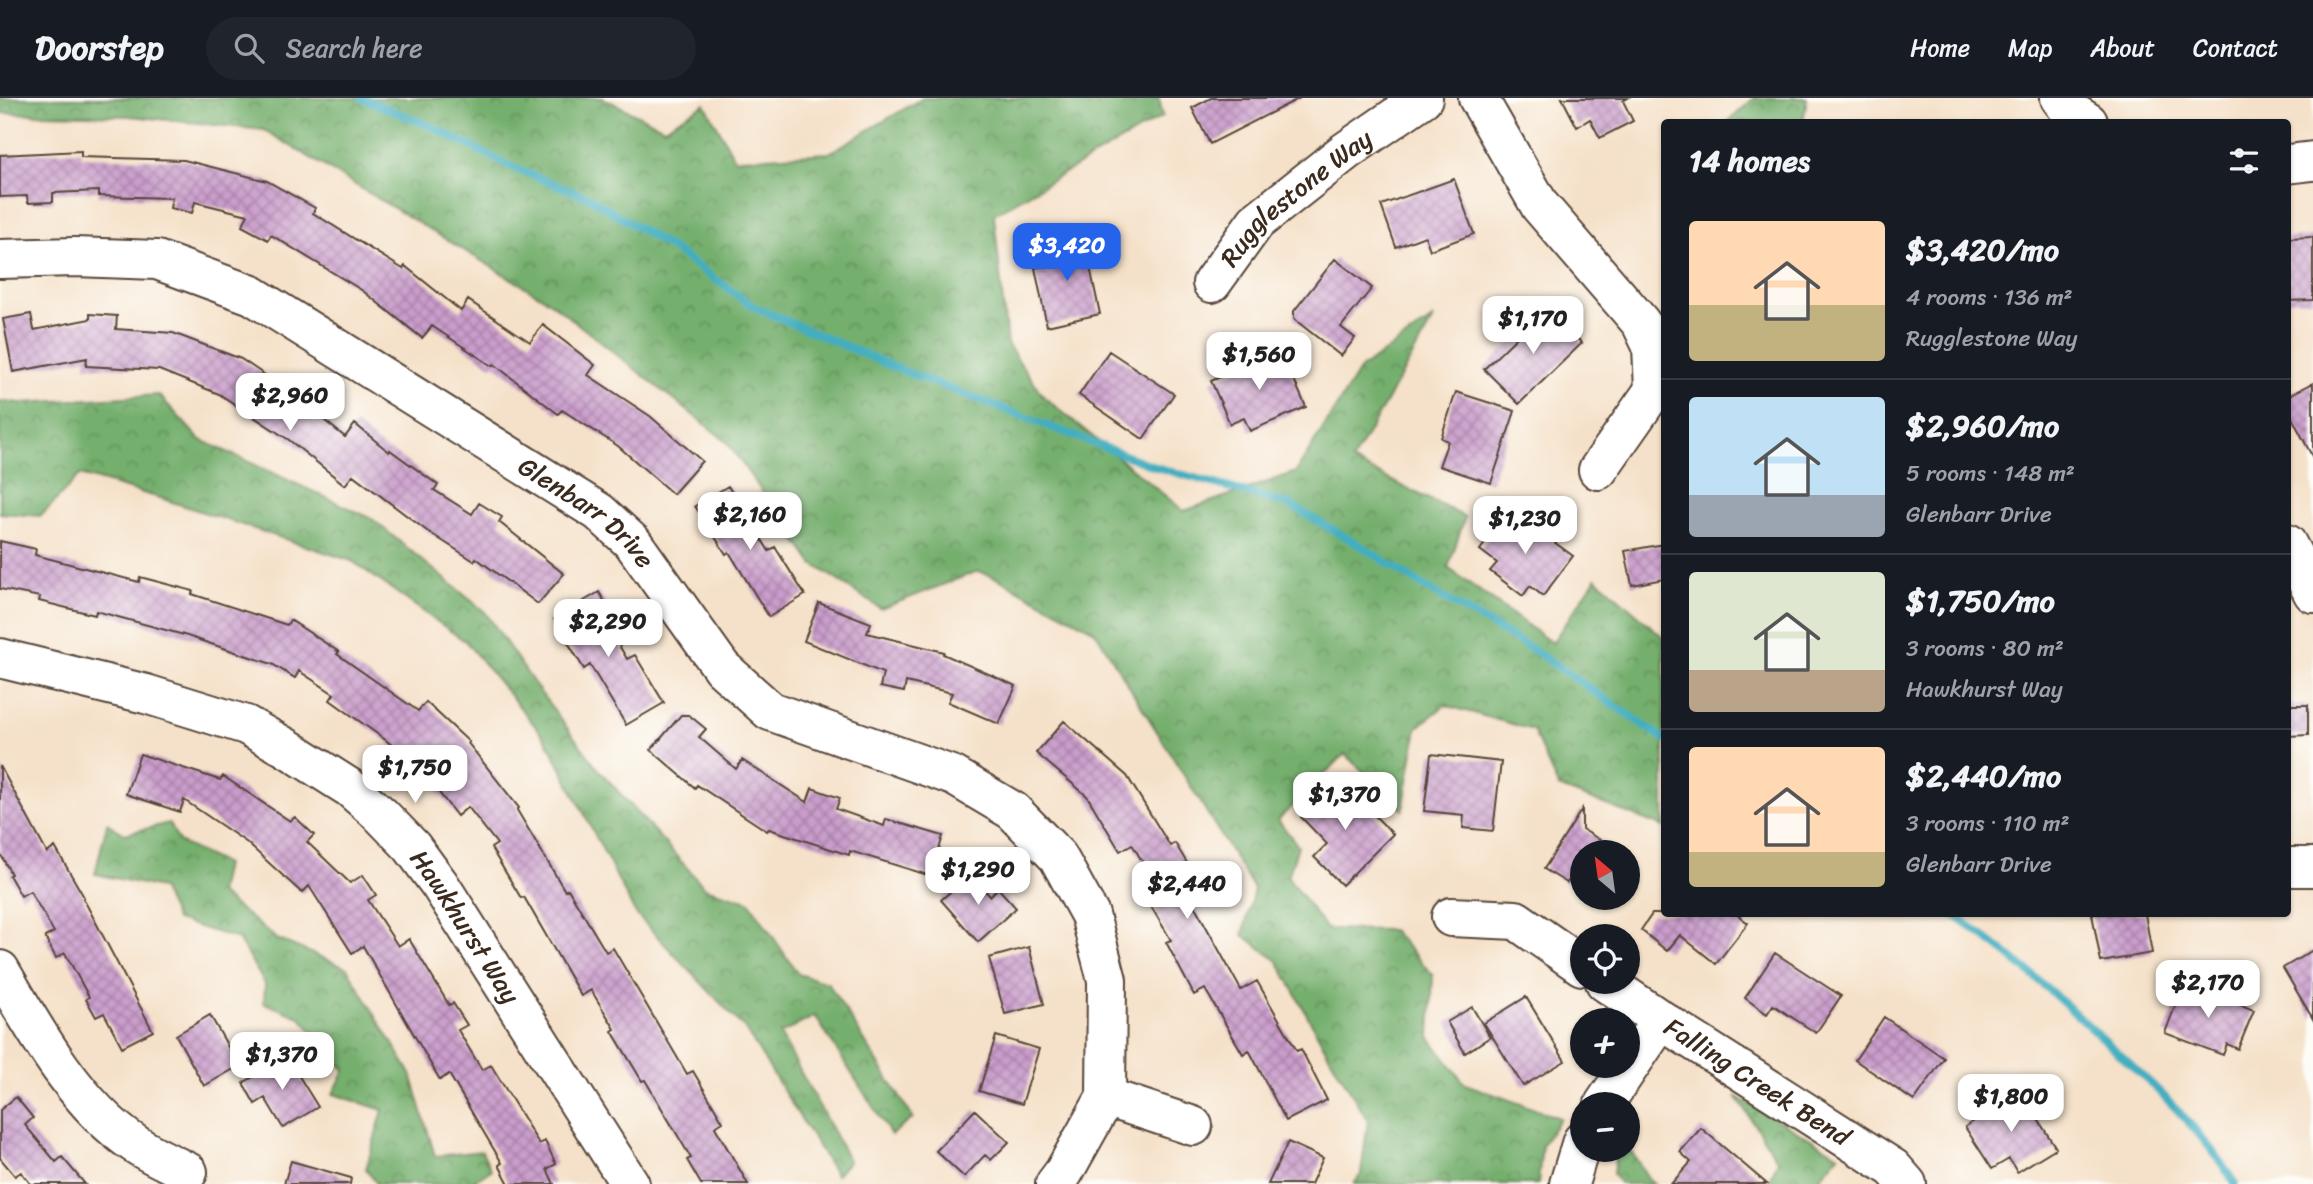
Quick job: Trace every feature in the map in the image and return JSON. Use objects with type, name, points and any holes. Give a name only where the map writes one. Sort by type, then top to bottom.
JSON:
[{"type":"street","name":"Rugglestone Way","points":[[1212,283],[1256,222],[1346,151],[1423,98]]},
{"type":"street","points":[[1478,98],[1540,206],[1641,323],[1652,346],[1654,390],[1598,470]]},
{"type":"street","points":[[2060,98],[2069,110],[2083,119]]},
{"type":"street","points":[[2291,164],[2313,161]]},
{"type":"street","name":"Glenbarr Drive","points":[[0,259],[75,257],[158,260],[252,295],[598,512],[633,543],[722,668],[770,711],[954,776],[1013,811],[1058,857],[1090,915],[1107,980],[1106,1097],[1055,1184]]},
{"type":"street","points":[[2291,552],[2313,593]]},
{"type":"street","name":"Hawkhurst Way","points":[[0,658],[146,694],[247,725],[350,788],[412,847],[440,885],[631,1184]]},
{"type":"street","points":[[2291,867],[2313,867]]},
{"type":"street","points":[[1451,917],[1516,920],[1570,958]]},
{"type":"street","points":[[0,970],[30,1022],[88,1104],[135,1144],[188,1172]]},
{"type":"street","name":"Falling Creek Bend","points":[[1623,994],[1893,1168],[1907,1184]]},
{"type":"street","points":[[1612,1092],[1661,1020]]},
{"type":"street","points":[[1106,1097],[1193,1126]]},
{"type":"street","points":[[1569,1184],[1576,1162]]},
{"type":"green space","points":[[0,98],[603,98],[664,128],[705,104],[735,159],[829,153],[923,98],[1159,98],[1163,116],[994,214],[1007,344],[1044,397],[1184,511],[1296,472],[1360,369],[1434,318],[1352,461],[1465,517],[1448,568],[1552,643],[1596,578],[1661,635],[1661,826],[1558,787],[1533,730],[1445,705],[1417,728],[1403,810],[1345,754],[1278,820],[1298,846],[1288,877],[1326,929],[1392,930],[1433,975],[1430,1038],[1465,1084],[1560,1118],[1542,1145],[1538,1184],[1354,1184],[1361,1174],[1368,1121],[1278,961],[1243,935],[1254,889],[1095,631],[999,579],[978,571],[881,609],[813,564],[726,441],[550,302],[264,130],[129,116],[0,113]]},
{"type":"green space","points":[[1754,98],[1807,98],[1804,119],[1731,119]]},
{"type":"green space","points":[[159,395],[199,439],[371,518],[485,612],[540,692],[600,771],[705,888],[749,901],[798,974],[828,983],[913,1118],[891,1135],[815,1016],[780,1034],[849,1161],[836,1175],[745,1029],[635,913],[546,739],[466,642],[352,561],[160,498],[80,475],[41,516],[0,513],[0,401],[21,403]]},
{"type":"green space","points":[[107,823],[125,834],[169,823],[179,842],[225,864],[219,893],[277,939],[347,968],[411,1074],[435,1156],[482,1151],[491,1170],[468,1184],[377,1184],[366,1169],[383,1110],[333,1094],[345,1070],[300,1017],[264,1003],[265,984],[238,939],[176,920],[161,888],[95,874]]},
{"type":"green space","points":[[1736,1096],[1839,1155],[1815,1184],[1767,1184],[1778,1161]]},
{"type":"green space","points":[[1614,1162],[1638,1162],[1654,1184],[1620,1184],[1613,1174]]},
{"type":"building","points":[[1211,98],[1300,98],[1210,144],[1192,108]]},
{"type":"building","points":[[1562,98],[1628,98],[1623,101],[1633,121],[1600,138],[1590,119],[1577,127]]},
{"type":"building","points":[[81,151],[81,157],[184,160],[267,181],[315,208],[313,213],[403,269],[405,266],[461,311],[468,300],[530,342],[543,325],[595,365],[588,375],[650,416],[702,461],[673,494],[618,446],[562,410],[558,414],[494,364],[492,366],[432,326],[422,338],[363,291],[271,235],[268,240],[242,226],[248,215],[195,202],[192,213],[170,208],[172,198],[99,196],[99,191],[53,193],[53,202],[28,203],[27,196],[0,197],[0,155]]},
{"type":"building","points":[[1454,179],[1474,234],[1430,250],[1425,236],[1396,247],[1381,205]]},
{"type":"building","points":[[2313,237],[2313,300],[2291,301],[2291,238]]},
{"type":"building","points":[[1084,239],[1100,314],[1047,326],[1035,268],[1043,266],[1039,248]]},
{"type":"building","points":[[1335,259],[1372,288],[1341,327],[1355,338],[1341,356],[1294,319],[1294,311]]},
{"type":"building","points":[[1547,308],[1582,343],[1519,404],[1484,369]]},
{"type":"building","points":[[31,314],[34,330],[90,319],[90,314],[117,316],[116,329],[173,333],[241,359],[304,401],[303,403],[345,437],[355,424],[389,452],[390,450],[438,485],[434,490],[472,514],[479,503],[502,517],[499,522],[564,574],[538,604],[476,558],[474,561],[427,531],[353,475],[345,485],[289,440],[219,394],[159,370],[86,366],[87,358],[13,372],[3,319]]},
{"type":"building","points":[[1281,350],[1306,407],[1250,431],[1244,418],[1230,424],[1211,381]]},
{"type":"building","points":[[1109,351],[1174,394],[1143,439],[1079,395]]},
{"type":"building","points":[[2313,383],[2313,458],[2291,416],[2291,394]]},
{"type":"building","points":[[1456,392],[1515,411],[1491,483],[1439,466],[1448,441],[1441,438]]},
{"type":"building","points":[[728,486],[769,551],[775,547],[805,595],[769,617],[729,552],[726,554],[695,506]]},
{"type":"building","points":[[1510,510],[1573,556],[1543,596],[1530,586],[1523,596],[1490,571],[1497,563],[1480,550]]},
{"type":"building","points":[[0,541],[36,549],[35,555],[139,582],[140,577],[193,591],[192,594],[287,625],[290,620],[339,652],[337,654],[418,711],[426,702],[469,742],[519,808],[517,810],[565,891],[568,889],[606,952],[613,948],[687,1074],[693,1071],[723,1122],[715,1127],[748,1184],[701,1184],[687,1160],[691,1158],[645,1080],[642,1081],[612,1031],[615,1029],[591,990],[581,996],[524,897],[521,898],[491,848],[497,844],[468,807],[457,816],[427,777],[387,741],[330,700],[334,694],[299,671],[295,678],[272,664],[184,635],[96,611],[95,615],[39,601],[40,597],[0,589]]},
{"type":"building","points":[[1661,545],[1661,580],[1632,585],[1625,551]]},
{"type":"building","points":[[599,592],[613,615],[604,620],[627,659],[635,655],[664,703],[626,725],[590,665],[584,669],[554,619]]},
{"type":"building","points":[[819,603],[871,623],[867,633],[944,652],[943,654],[1016,686],[999,724],[948,702],[952,693],[906,682],[904,692],[880,687],[883,673],[804,641]]},
{"type":"building","points":[[2291,705],[2308,705],[2308,735],[2291,736]]},
{"type":"building","points":[[681,715],[689,715],[706,729],[699,737],[736,769],[742,760],[807,802],[812,788],[840,798],[836,809],[884,826],[886,819],[943,836],[931,876],[850,851],[849,855],[769,829],[767,831],[697,785],[695,788],[651,750]]},
{"type":"building","points":[[1064,721],[1127,776],[1170,846],[1175,843],[1205,893],[1192,901],[1241,990],[1257,981],[1297,1051],[1301,1049],[1327,1100],[1286,1121],[1249,1050],[1243,1054],[1205,989],[1194,995],[1166,942],[1171,940],[1143,893],[1156,885],[1132,844],[1120,851],[1087,796],[1036,753]]},
{"type":"building","points":[[140,754],[220,780],[223,776],[290,821],[295,817],[314,835],[307,842],[350,883],[363,875],[376,895],[368,900],[398,946],[409,939],[449,1005],[453,1003],[467,1025],[458,1030],[482,1070],[491,1065],[539,1144],[545,1141],[556,1164],[547,1169],[554,1184],[509,1184],[499,1165],[502,1163],[449,1074],[440,1080],[363,946],[352,953],[309,886],[302,893],[246,842],[184,800],[180,812],[126,794]]},
{"type":"building","points":[[1431,754],[1501,762],[1493,831],[1463,828],[1464,815],[1424,811]]},
{"type":"building","points":[[0,766],[47,853],[55,847],[84,897],[153,1031],[122,1047],[104,1013],[96,1017],[86,999],[89,997],[65,953],[56,958],[45,937],[54,932],[30,891],[21,896],[9,875],[11,874],[0,853]]},
{"type":"building","points":[[1339,780],[1393,834],[1342,885],[1314,857],[1327,844],[1301,817]]},
{"type":"building","points":[[1582,809],[1582,829],[1600,840],[1570,840],[1570,879],[1567,883],[1544,869]]},
{"type":"building","points":[[970,874],[990,896],[998,888],[1016,908],[978,942],[941,900]]},
{"type":"building","points":[[1652,914],[1661,914],[1661,917],[1740,917],[1748,923],[1716,964],[1680,935],[1667,951],[1641,930]]},
{"type":"building","points":[[2093,917],[2146,917],[2152,953],[2101,962]]},
{"type":"building","points":[[1029,947],[1044,1004],[1005,1014],[989,958]]},
{"type":"building","points":[[2313,950],[2313,1019],[2283,968]]},
{"type":"building","points":[[1775,953],[1841,996],[1816,1033],[1773,1005],[1767,1014],[1745,998]]},
{"type":"building","points":[[2184,983],[2254,1010],[2238,1049],[2227,1044],[2223,1055],[2165,1033]]},
{"type":"building","points":[[1526,997],[1565,1061],[1523,1086],[1484,1023]]},
{"type":"building","points":[[1472,1007],[1490,1037],[1465,1053],[1447,1022]]},
{"type":"building","points":[[210,1015],[239,1066],[204,1086],[176,1035]]},
{"type":"building","points":[[1884,1017],[1944,1058],[1914,1101],[1855,1060]]},
{"type":"building","points":[[996,1036],[1039,1049],[1022,1104],[979,1091]]},
{"type":"building","points":[[287,1057],[318,1107],[283,1128],[265,1098],[255,1104],[243,1083]]},
{"type":"building","points":[[2020,1091],[2056,1148],[2017,1172],[2009,1159],[1992,1169],[1965,1127]]},
{"type":"building","points":[[16,1097],[33,1118],[25,1125],[56,1162],[62,1157],[85,1184],[28,1184],[30,1183],[21,1172],[15,1176],[0,1158],[0,1110]]},
{"type":"building","points":[[975,1110],[1009,1142],[991,1160],[985,1155],[964,1177],[936,1151]]},
{"type":"building","points":[[1701,1128],[1767,1184],[1671,1184],[1691,1162],[1680,1152]]},
{"type":"building","points":[[1288,1142],[1323,1158],[1311,1184],[1268,1184]]},
{"type":"building","points":[[291,1161],[351,1178],[350,1184],[284,1184]]},
{"type":"waterway","points":[[362,98],[430,126],[516,169],[590,198],[677,252],[754,307],[901,370],[1156,467],[1290,505],[1532,649],[1661,737]]},
{"type":"waterway","points":[[1956,917],[2029,972],[2138,1071],[2190,1124],[2235,1184]]}]
